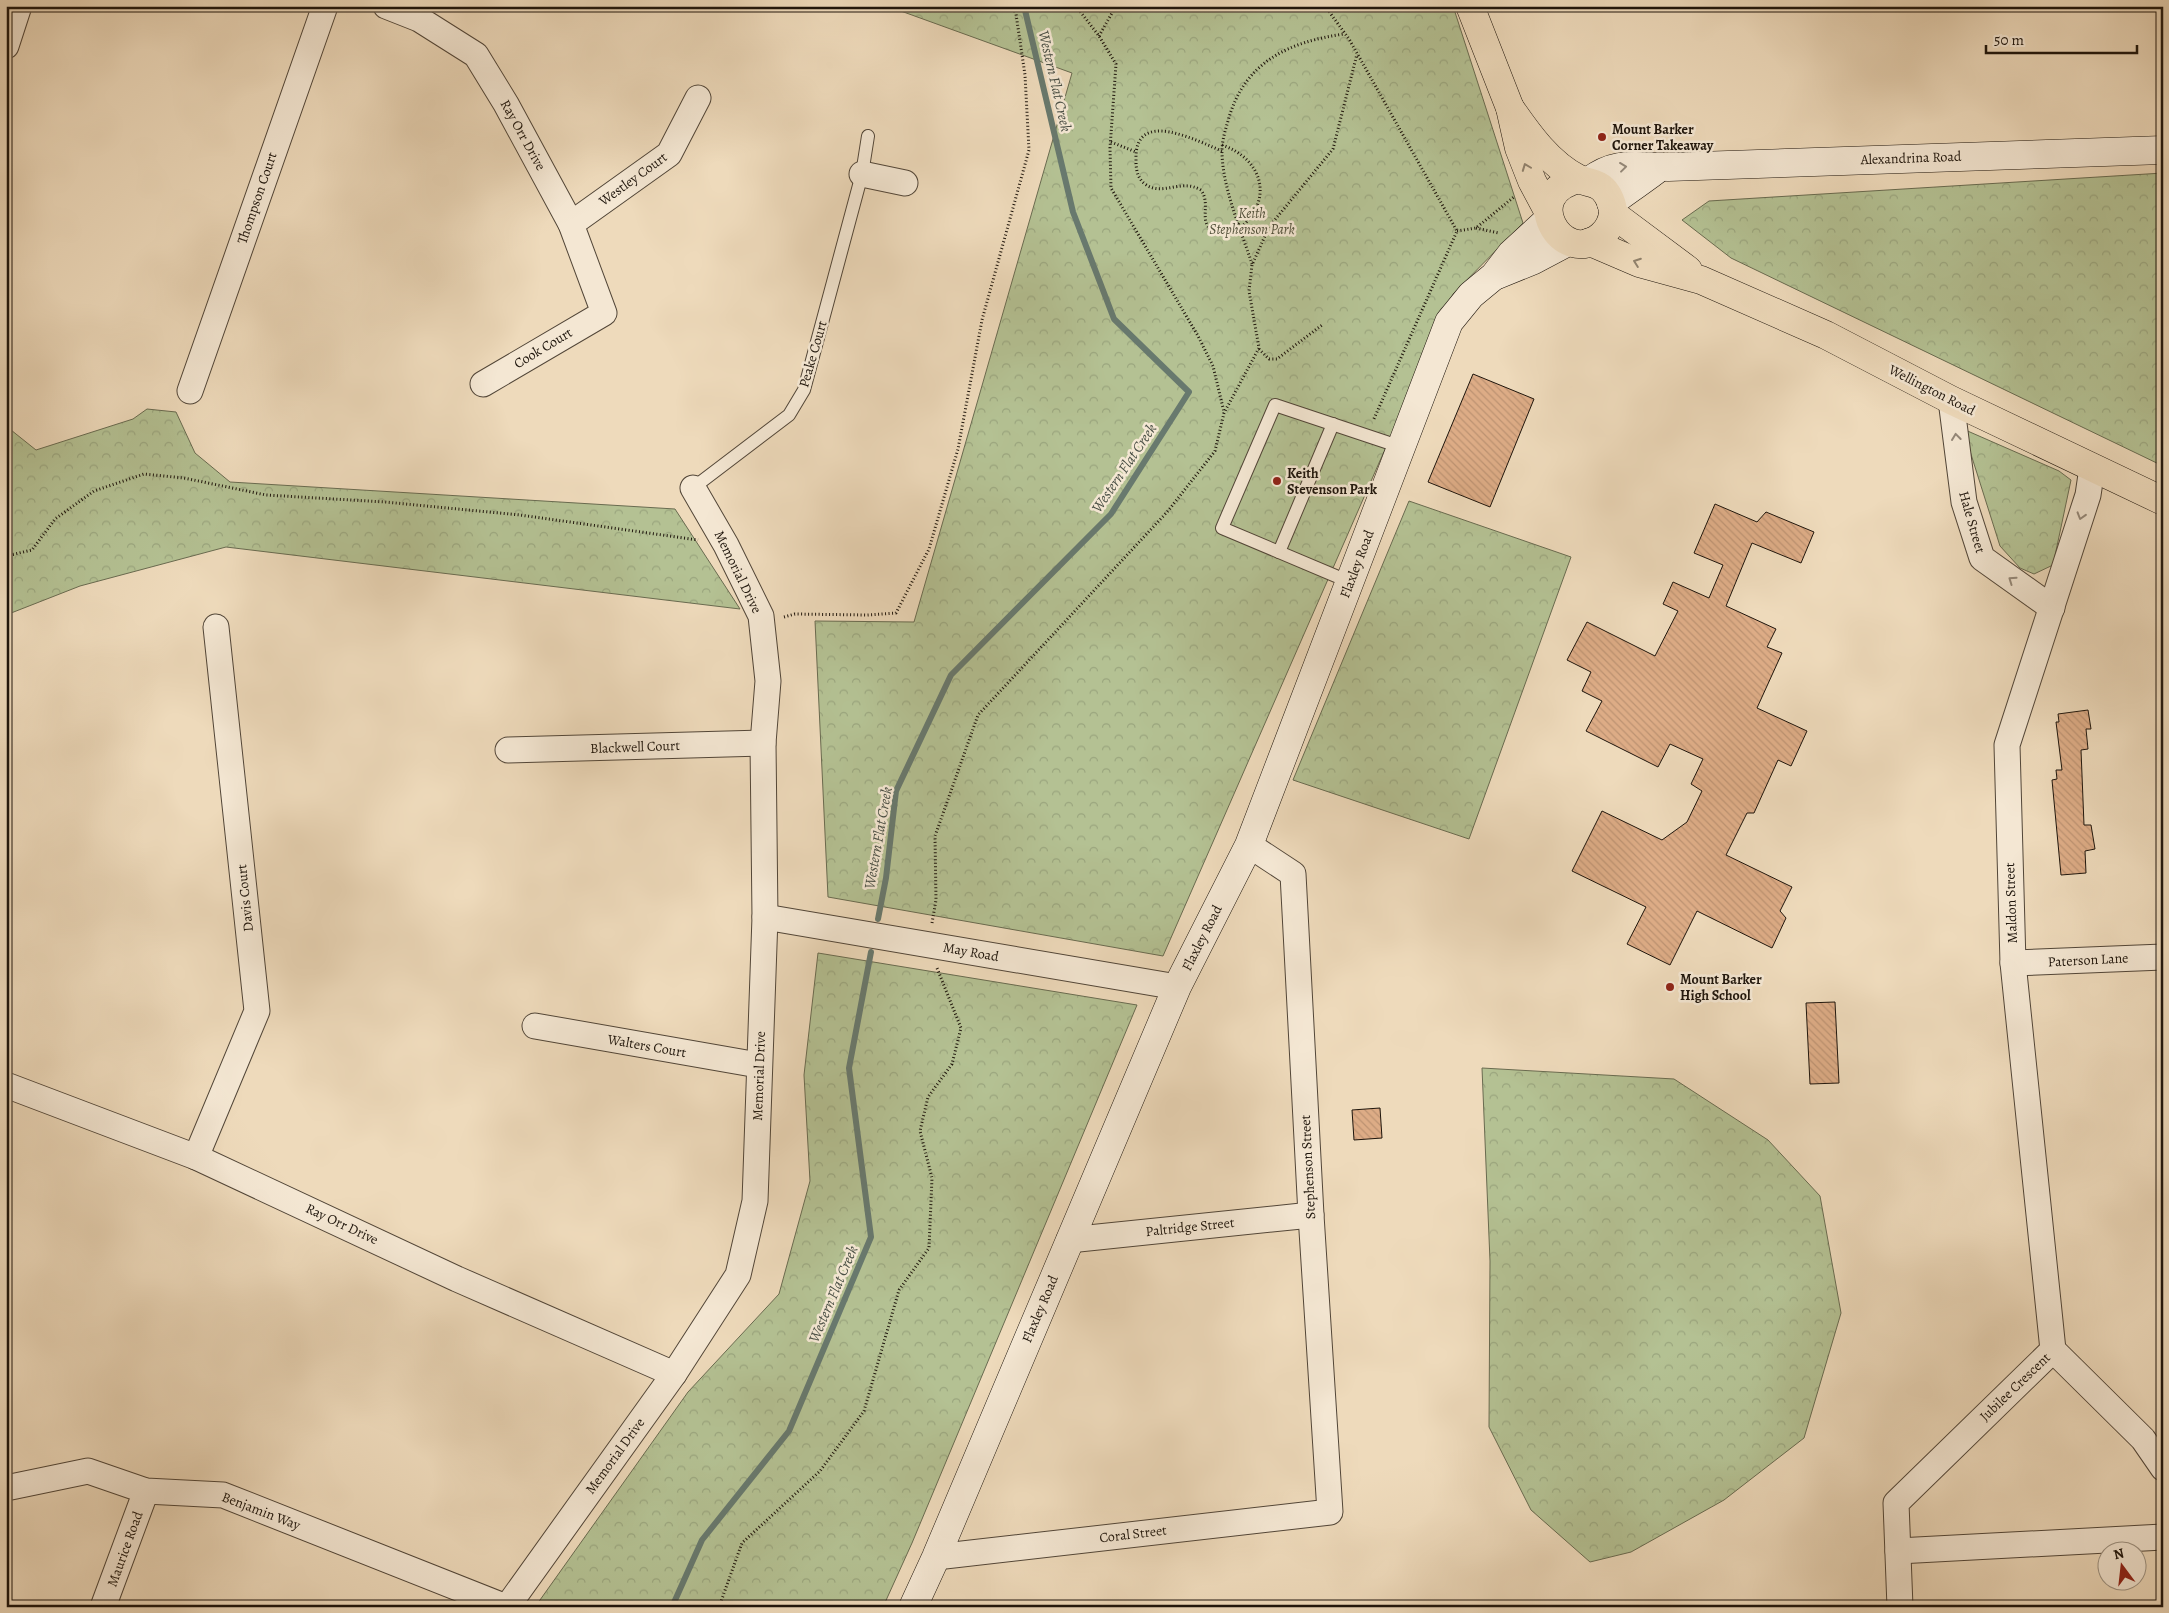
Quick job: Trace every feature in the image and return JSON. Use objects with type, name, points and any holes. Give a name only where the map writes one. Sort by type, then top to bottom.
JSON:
[{"type":"main road","points":[[1470,6],[1510,108],[1519,148],[1553,230],[1579,242],[1606,232],[1612,208],[1624,192],[1643,181],[1660,167]]},
{"type":"main road","points":[[1510,108],[1533,141],[1552,159],[1585,180],[1603,188],[1612,208]]},
{"type":"main road","name":"Alexandrina Road","points":[[1585,180],[1603,171],[1623,165],[1660,167],[2163,150]]},
{"type":"main road","points":[[1548,215],[1550,200],[1558,188],[1568,182],[1585,180]]},
{"type":"main road","name":"Wellington Road","points":[[1612,208],[1701,280]]},
{"type":"main road","name":"Flaxley Road","points":[[913,1607],[936,1557],[1177,987],[1249,845],[1449,322],[1471,295],[1494,276],[1510,254],[1548,215]]},
{"type":"main road","name":"Wellington Road","points":[[1579,242],[1639,263],[1701,280],[1826,336],[1951,400],[2163,501]]},
{"type":"main road","name":"Flaxley Road","points":[[1494,276],[1579,242]]},
{"type":"street","points":[[6,46],[18,6]]},
{"type":"street","name":"Thompson Court","points":[[190,390],[325,6]]},
{"type":"street","name":"Ray Orr Drive","points":[[386,6],[419,19],[476,56],[506,104],[571,224],[604,313]]},
{"type":"street","name":"Westley Court","points":[[571,224],[669,154],[698,98]]},
{"type":"street","points":[[862,174],[906,183]]},
{"type":"street","name":"Cook Court","points":[[483,384],[604,313]]},
{"type":"street","name":"Hale Street","points":[[1951,400],[1964,502],[1982,558],[2052,608]]},
{"type":"street","name":"Maldon Street","points":[[2053,1350],[2013,963],[2007,745],[2088,495],[2092,468]]},
{"type":"street","name":"Memorial Drive","points":[[506,1607],[674,1374],[738,1275],[755,1201],[758,1065],[765,917],[763,743],[768,681],[761,616],[726,545],[693,488]]},
{"type":"street","name":"Davis Court","points":[[196,1157],[257,1011],[216,627]]},
{"type":"street","name":"Blackwell Court","points":[[508,750],[763,743]]},
{"type":"street","name":"Stephenson Street","points":[[1249,845],[1293,874],[1311,1215],[1330,1512]]},
{"type":"street","name":"May Road","points":[[765,917],[1177,987]]},
{"type":"street","name":"Paterson Lane","points":[[2013,963],[2163,957]]},
{"type":"street","name":"Walters Court","points":[[535,1026],[758,1065]]},
{"type":"street","name":"Ray Orr Drive","points":[[6,1086],[196,1157],[457,1278],[674,1374]]},
{"type":"street","name":"Paltridge Street","points":[[1069,1240],[1311,1215]]},
{"type":"street","name":"Jubilee Crescent","points":[[1900,1607],[1896,1503],[2053,1350],[2153,1438],[2163,1468]]},
{"type":"street","name":"Benjamin Way","points":[[6,1488],[88,1472],[146,1491],[223,1495],[506,1607]]},
{"type":"street","name":"Maurice Road","points":[[103,1607],[146,1491]]},
{"type":"street","name":"Coral Street","points":[[936,1557],[1330,1512]]},
{"type":"street","points":[[1898,1552],[2163,1537]]},
{"type":"lane","name":"Peake Court","points":[[693,488],[789,415],[804,390],[862,174],[868,136]]},
{"type":"lane","points":[[1350,582],[1222,528],[1275,405],[1402,447]]},
{"type":"lane","points":[[1279,552],[1333,424]]},
{"type":"path","points":[[761,622],[795,614],[867,615],[896,613],[929,549],[958,449],[982,320],[1029,150],[1025,75],[1016,14],[1012,6]]},
{"type":"path","points":[[1076,6],[1099,36],[1116,64],[1111,142],[1111,188],[1198,336],[1213,366],[1224,413]]},
{"type":"path","points":[[1099,36],[1116,6]]},
{"type":"path","points":[[1325,6],[1357,54],[1457,231]]},
{"type":"path","points":[[1252,265],[1224,171],[1222,145],[1232,107],[1246,83],[1263,63],[1289,47],[1323,37],[1344,34]]},
{"type":"path","points":[[1322,324],[1277,359],[1269,359],[1259,348],[1249,291],[1252,265],[1269,227],[1333,149],[1357,54]]},
{"type":"path","points":[[1222,151],[1163,130],[1150,132],[1143,138],[1136,152],[1138,174],[1146,185],[1160,189],[1187,185],[1194,186],[1205,196],[1207,204],[1205,221],[1211,230],[1222,233],[1239,223]]},
{"type":"path","points":[[1111,142],[1136,152]]},
{"type":"path","points":[[1222,145],[1244,155],[1252,164],[1260,185],[1260,198],[1257,209],[1251,220],[1240,228]]},
{"type":"path","points":[[1457,231],[1476,228],[1532,182]]},
{"type":"path","points":[[1367,436],[1457,231]]},
{"type":"path","points":[[719,1607],[742,1543],[820,1471],[864,1411],[899,1290],[929,1248],[932,1178],[920,1132],[928,1097],[952,1064],[961,1028],[928,945],[936,900],[935,836],[978,715],[1168,511],[1215,451],[1224,413],[1259,348]]},
{"type":"path","points":[[6,556],[32,550],[55,519],[94,490],[144,474],[184,478],[266,495],[384,502],[520,514],[726,545]]},
{"type":"green space","name":"Keith Stephenson Park","points":[[887,6],[1453,6],[1523,223],[1453,294],[1163,956],[828,897],[815,621],[914,622],[1072,73]]},
{"type":"green space","points":[[2163,173],[2163,466],[1731,258],[1682,220],[1709,201]]},
{"type":"green space","points":[[147,409],[176,412],[195,453],[230,482],[675,509],[740,609],[226,547],[80,586],[6,615],[6,426],[36,450],[133,419]]},
{"type":"green space","points":[[1963,429],[2059,471],[2071,480],[2053,565],[2034,574],[2020,568],[2000,546]]},
{"type":"green space","points":[[1409,501],[1571,557],[1469,839],[1293,780]]},
{"type":"green space","points":[[818,953],[1137,1005],[912,1543],[883,1607],[535,1607],[688,1392],[779,1294],[810,1181],[804,1075]]},
{"type":"green space","points":[[1482,1068],[1674,1079],[1768,1140],[1820,1196],[1841,1313],[1804,1438],[1724,1500],[1631,1552],[1590,1562],[1531,1510],[1489,1427],[1490,1261]]},
{"type":"building","points":[[1473,374],[1534,399],[1490,507],[1428,482]]},
{"type":"building","points":[[1715,504],[1757,522],[1766,512],[1814,532],[1801,563],[1752,543],[1726,606],[1776,629],[1767,647],[1782,653],[1757,708],[1807,731],[1791,766],[1778,760],[1754,813],[1747,813],[1726,855],[1792,887],[1780,911],[1786,918],[1772,948],[1697,911],[1670,965],[1627,944],[1646,907],[1572,871],[1602,811],[1662,840],[1687,822],[1702,791],[1691,784],[1703,759],[1670,744],[1658,767],[1586,731],[1602,701],[1582,691],[1591,672],[1567,660],[1587,622],[1655,656],[1678,611],[1663,604],[1673,582],[1709,598],[1723,565],[1694,553]]},
{"type":"building","points":[[2088,710],[2091,729],[2086,729],[2088,749],[2081,750],[2084,825],[2091,825],[2095,849],[2085,851],[2086,873],[2061,875],[2052,780],[2057,779],[2056,770],[2062,770],[2056,722],[2059,722],[2058,714]]},
{"type":"building","points":[[1835,1002],[1839,1083],[1810,1084],[1806,1003]]},
{"type":"building","points":[[1380,1108],[1382,1138],[1354,1140],[1352,1110]]},
{"type":"waterway","name":"Western Flat Creek","points":[[878,919],[886,878],[896,791],[951,675],[1111,514],[1189,392],[1114,319],[1073,212],[1024,6]]},
{"type":"waterway","name":"Western Flat Creek","points":[[672,1607],[702,1540],[789,1431],[871,1237],[849,1068],[871,952]]},
{"type":"place","name":"Mount Barker Corner Takeaway","points":[[1602,137]]},
{"type":"place","name":"Keith Stevenson Park","points":[[1277,481]]},
{"type":"place","name":"Mount Barker High School","points":[[1670,987]]}]
